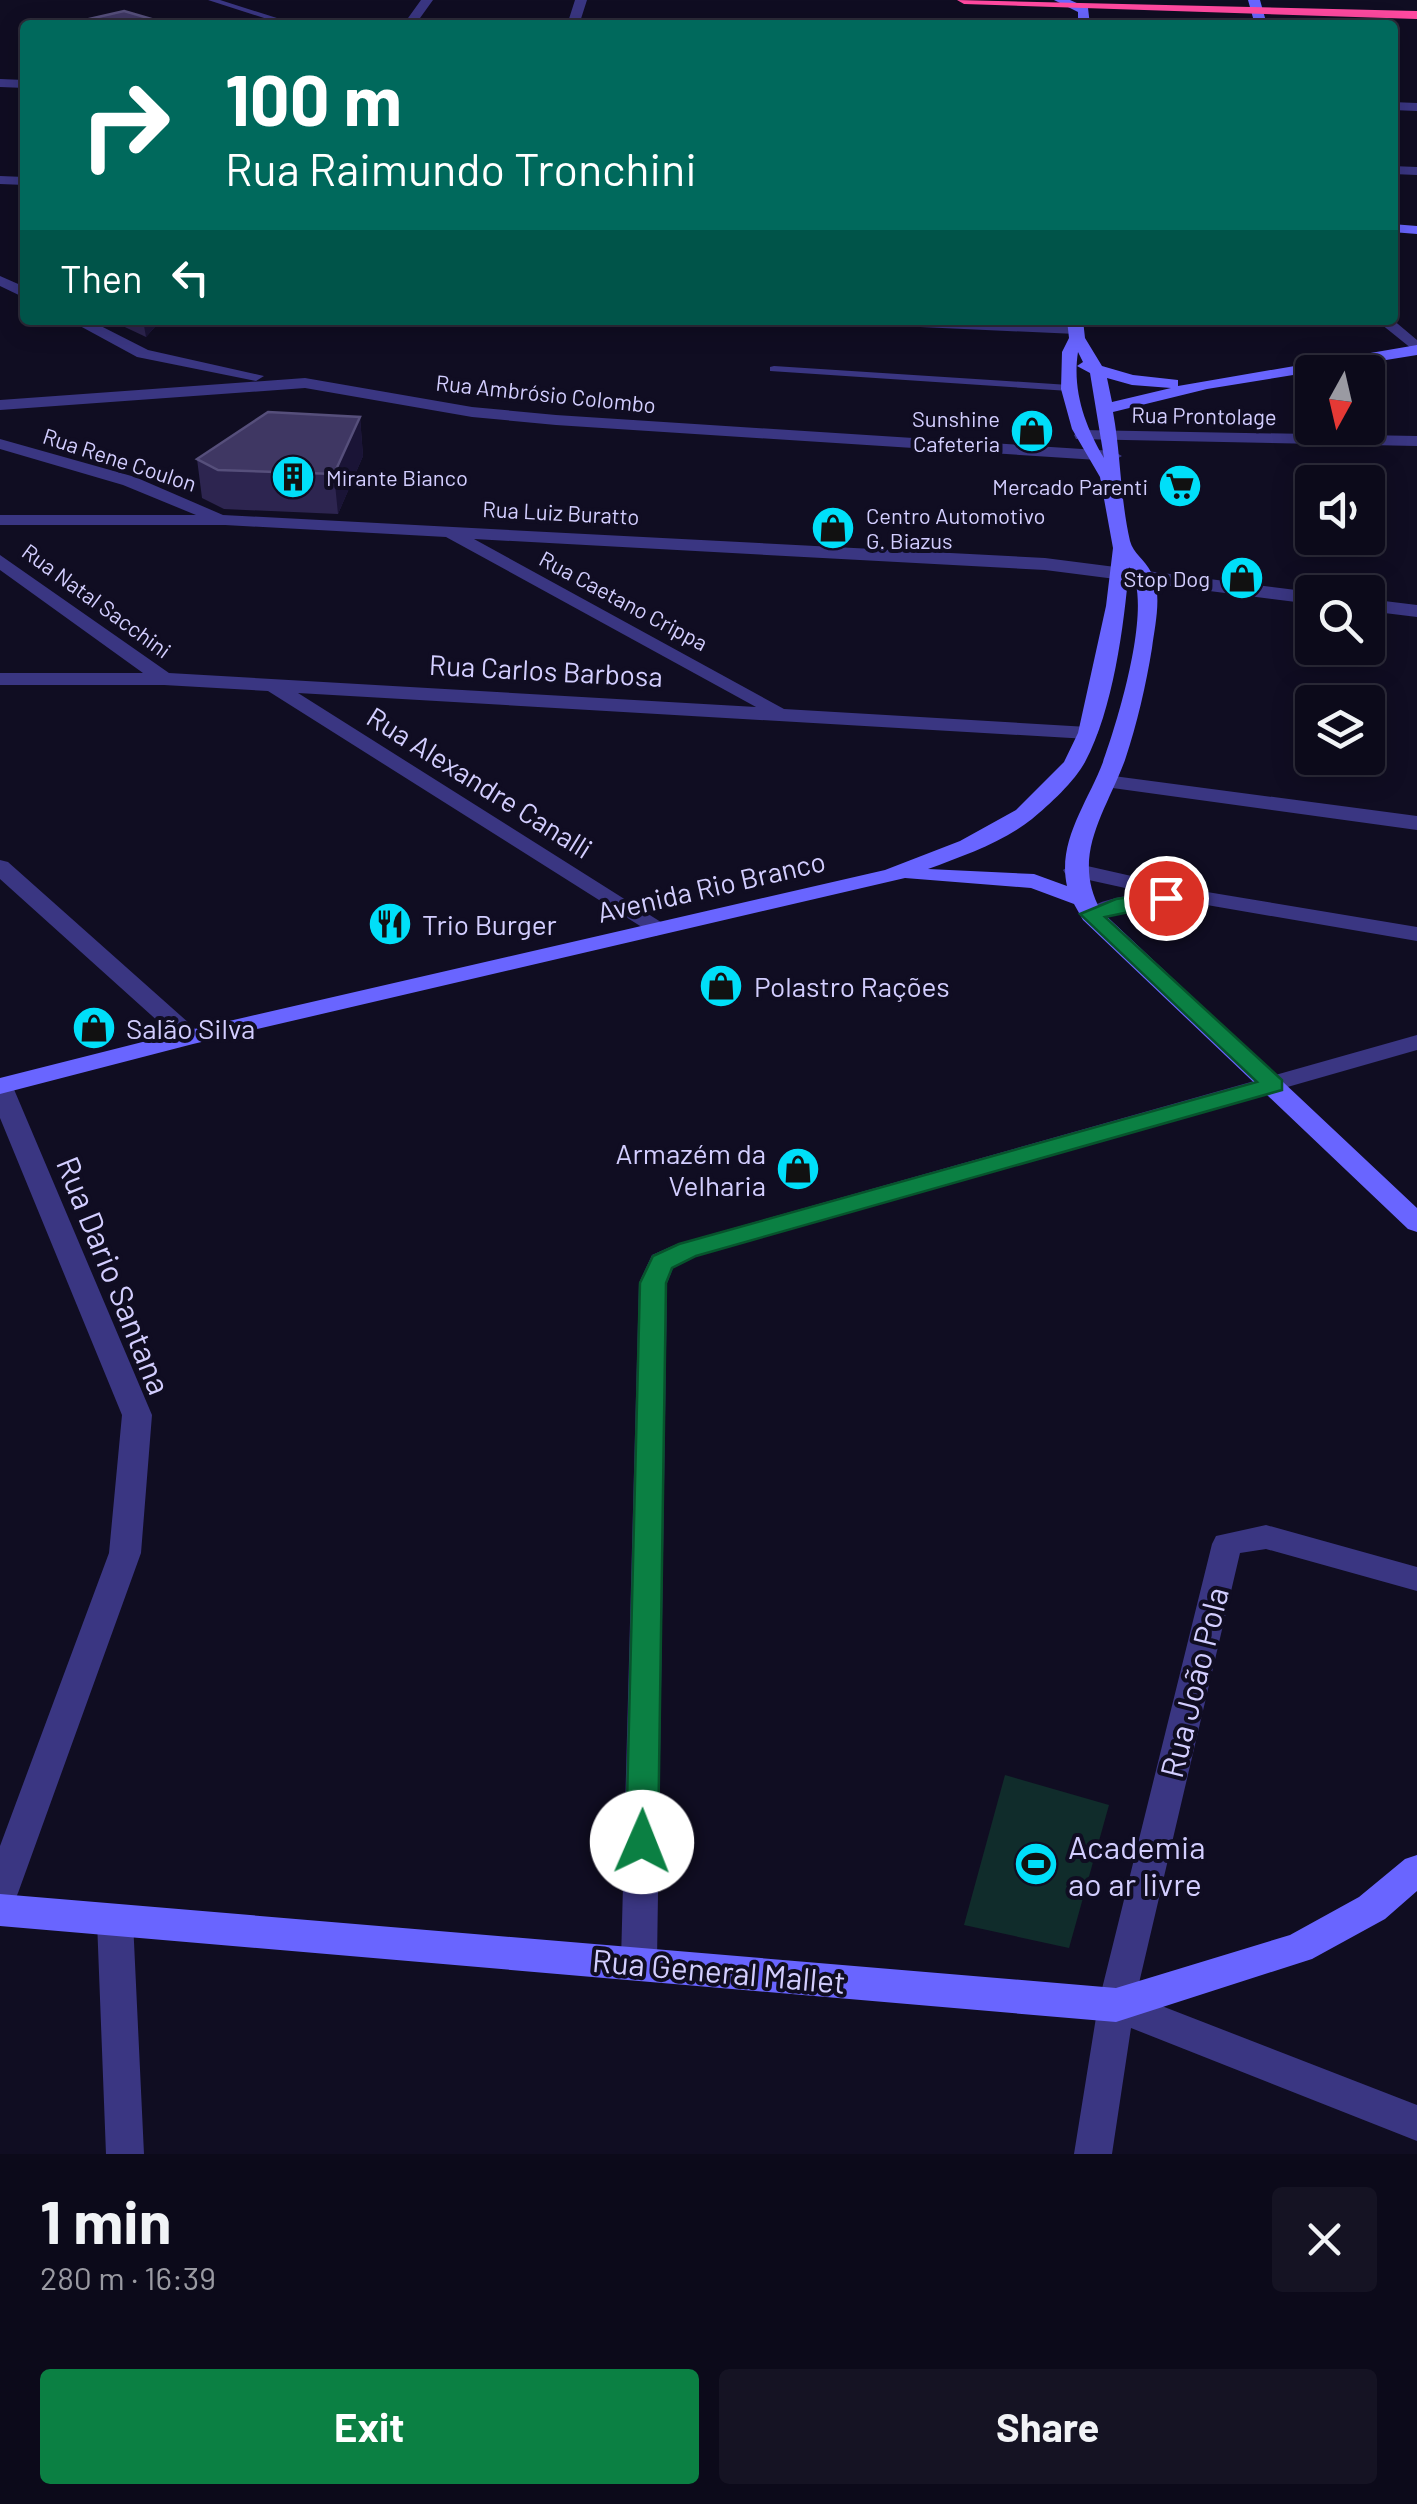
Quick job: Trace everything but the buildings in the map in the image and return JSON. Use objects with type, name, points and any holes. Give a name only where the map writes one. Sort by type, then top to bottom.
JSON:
[{"type":"highway","points":[[964,0],[1417,15]]},
{"type":"highway","points":[[1290,0],[1417,4]]},
{"type":"main road","points":[[1067,2],[1084,10],[1084,20]]},
{"type":"main road","points":[[1074,334],[1077,360],[1098,373],[1150,382],[1207,384]]},
{"type":"main road","name":"Avenida Rio Branco","points":[[1074,334],[1070,388],[1090,456],[1108,477]]},
{"type":"main road","points":[[1105,409],[1207,384],[1417,349]]},
{"type":"main road","name":"Avenida Rio Branco","points":[[0,1087],[190,1037],[892,875],[968,846],[1024,815],[1072,765],[1088,733],[1116,606],[1122,548],[1108,477],[1112,456],[1098,373]]},
{"type":"main road","name":"Avenida Rio Branco","points":[[1122,548],[1145,576]]},
{"type":"main road","points":[[1085,906],[1074,870],[1086,816],[1106,781],[1136,676],[1145,576]]},
{"type":"main road","points":[[892,875],[1034,880],[1085,906],[1417,1223]]},
{"type":"main road","points":[[1116,2005],[1300,1948],[1372,1908],[1417,1870]]},
{"type":"main road","name":"Rua General Mallet","points":[[0,1910],[639,1961],[1116,2005]]},
{"type":"street","points":[[580,5],[599,0]]},
{"type":"street","points":[[87,325],[144,354],[191,366],[306,383]]},
{"type":"street","points":[[947,325],[1074,334]]},
{"type":"street","points":[[1390,325],[1417,349]]},
{"type":"street","name":"Rua Ambrósio Colombo","points":[[0,406],[306,383],[472,412],[1112,456]]},
{"type":"street","name":"Rua Prontolage","points":[[1082,435],[1417,441]]},
{"type":"street","name":"Rua Rene Coulon","points":[[0,444],[128,481],[225,520]]},
{"type":"street","name":"Rua Luiz Buratto","points":[[0,520],[225,520],[1145,576]]},
{"type":"street","name":"Rua Caetano Crippa","points":[[444,531],[781,713]]},
{"type":"street","name":"Rua Natal Sacchini","points":[[0,561],[164,679]]},
{"type":"street","points":[[1145,576],[1295,596]]},
{"type":"street","points":[[1385,607],[1417,612]]},
{"type":"street","name":"Rua Carlos Barbosa","points":[[0,679],[164,679],[1088,733]]},
{"type":"street","name":"Rua Alexandre Canalli","points":[[271,685],[656,929]]},
{"type":"street","points":[[1106,781],[1417,823]]},
{"type":"street","points":[[1,870],[190,1037]]},
{"type":"street","points":[[1074,870],[1189,896],[1417,934]]},
{"type":"street","points":[[1085,906],[1189,896]]},
{"type":"street","points":[[639,1961],[653,1283],[662,1262],[687,1250],[1417,1042]]},
{"type":"street","name":"Rua Dario Santana","points":[[0,1087],[136,1415],[125,1552],[0,1893]]},
{"type":"street","name":"Rua João Pola","points":[[1093,2154],[1116,2005],[1227,1544],[1266,1536],[1417,1579]]},
{"type":"street","points":[[115,1921],[125,2154]]},
{"type":"street","name":"Rua General Mallet","points":[[1116,2005],[1417,2123]]},
{"type":"lane","points":[[212,0],[279,20]]},
{"type":"lane","points":[[774,369],[1070,388]]},
{"type":"green space","points":[[1005,1775],[1109,1805],[1069,1948],[964,1925]]},
{"type":"place","name":"Sunshine Cafeteria","points":[[1032,431]]},
{"type":"place","name":"Mirante Bianco","points":[[293,477]]},
{"type":"place","name":"Mercado Parenti","points":[[1180,486]]},
{"type":"place","name":"Centro Automotivo G. Biazus","points":[[833,528]]},
{"type":"place","name":"Stop Dog","points":[[1242,578]]},
{"type":"place","name":"Trio Burger","points":[[390,924]]},
{"type":"place","name":"Polastro Rações","points":[[721,986]]},
{"type":"place","name":"Salão Silva","points":[[94,1028]]},
{"type":"place","name":"Armazém da Velharia","points":[[798,1169]]},
{"type":"place","name":"Academia ao ar livre","points":[[1036,1864]]},
{"type":"route","points":[[642,1842],[653,1283],[662,1262],[687,1250],[1274,1085],[1091,914],[1123,903],[1166,898]]}]
